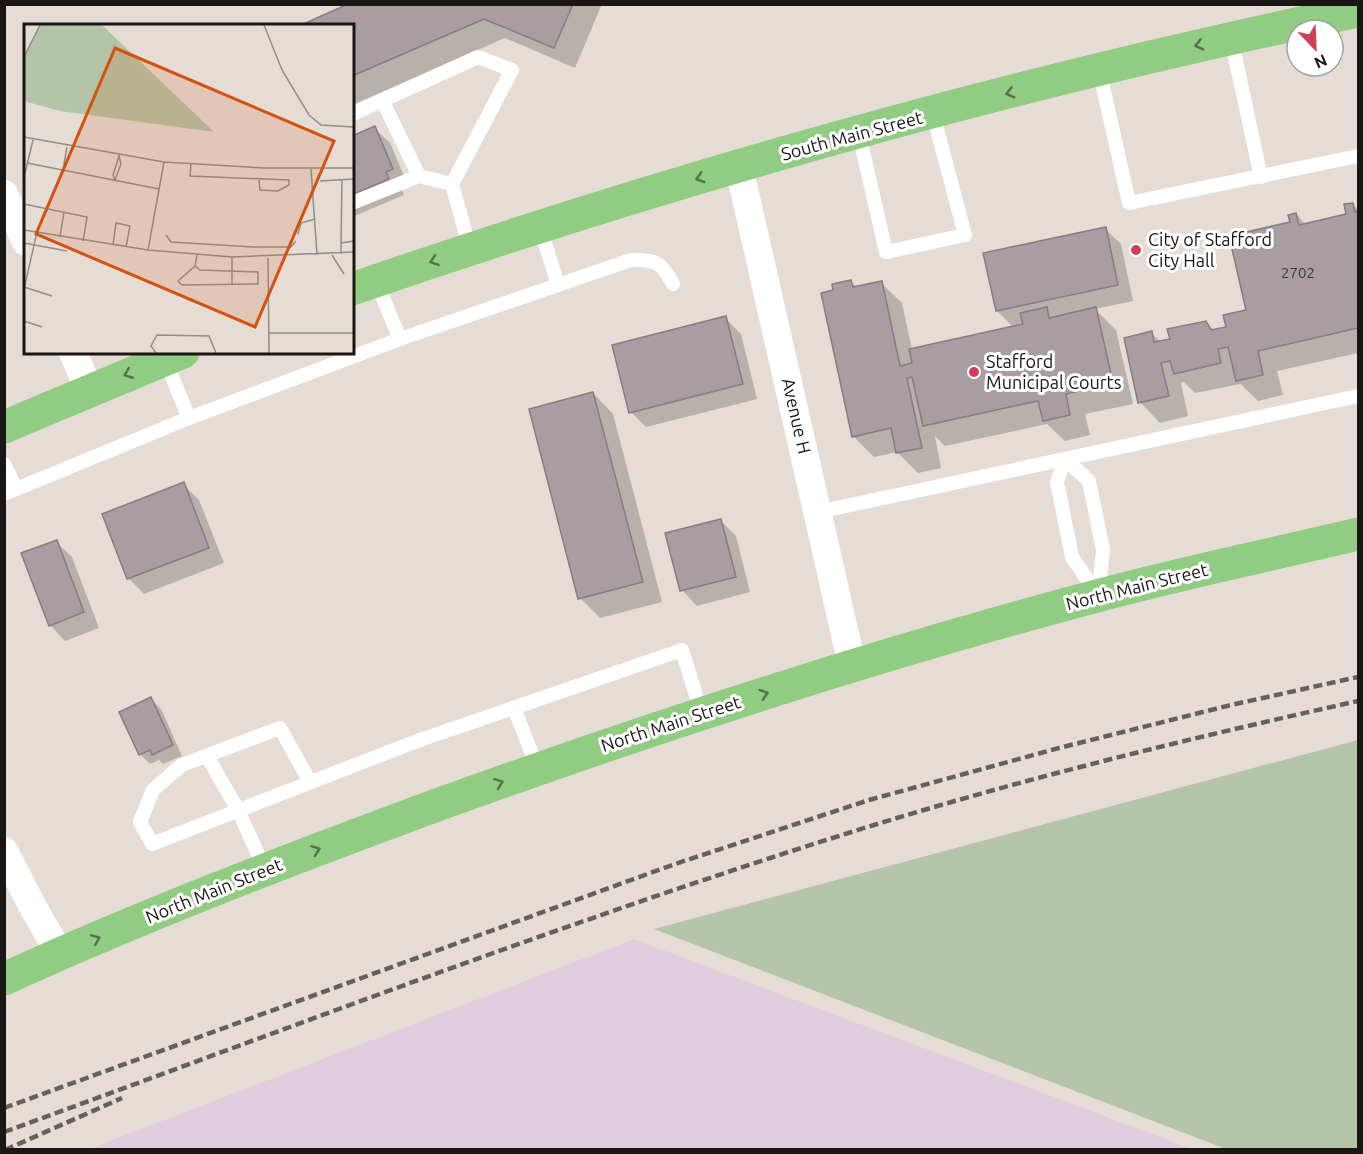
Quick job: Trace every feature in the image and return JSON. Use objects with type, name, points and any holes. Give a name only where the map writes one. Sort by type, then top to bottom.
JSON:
[{"type":"highway","name":"South Main Street","points":[[364,285],[539,226],[739,167],[1099,69],[1231,37],[1359,11]]},
{"type":"highway","points":[[4,427],[174,356]]},
{"type":"highway","name":"North Main Street","points":[[4,980],[60,954],[265,870],[538,769],[852,665],[1098,596],[1359,534]]},
{"type":"street","name":"Avenue H","points":[[739,167],[852,665]]},
{"type":"street","points":[[4,194],[24,238]]},
{"type":"street","points":[[74,354],[89,390]]},
{"type":"street","points":[[4,851],[60,954]]},
{"type":"lane","points":[[1231,37],[1261,177]]},
{"type":"lane","points":[[354,113],[478,57],[512,70],[452,184],[470,249]]},
{"type":"lane","points":[[1099,69],[1130,204],[1359,156]]},
{"type":"lane","points":[[382,100],[419,176]]},
{"type":"lane","points":[[860,134],[886,252],[965,235],[933,114]]},
{"type":"lane","points":[[354,201],[419,176],[452,184]]},
{"type":"lane","points":[[539,226],[558,285]]},
{"type":"lane","points":[[4,464],[10,491],[189,418],[400,339],[631,260],[651,259],[664,267],[673,284]]},
{"type":"lane","points":[[364,285],[400,339]]},
{"type":"lane","points":[[174,356],[189,418]]},
{"type":"lane","points":[[818,512],[1359,396]]},
{"type":"lane","points":[[1065,459],[1058,482],[1072,557],[1098,596]]},
{"type":"lane","points":[[1065,459],[1089,481],[1103,550],[1098,596]]},
{"type":"lane","points":[[310,783],[280,728],[182,765],[153,790],[140,822],[152,844],[514,708],[682,650],[702,715]]},
{"type":"lane","points":[[514,708],[538,769]]},
{"type":"lane","points":[[207,756],[238,810],[265,870]]},
{"type":"shaded area","points":[[634,939],[1192,1149],[89,1149]]},
{"type":"green space","points":[[1358,740],[1358,1149],[1226,1149],[654,929]]},
{"type":"building","points":[[348,4],[573,4],[554,48],[484,19],[354,75],[354,24],[303,24]]},
{"type":"building","points":[[375,126],[393,169],[386,172],[389,179],[354,194],[354,135]]},
{"type":"building","points":[[1353,203],[1355,212],[1358,211],[1358,328],[1258,351],[1263,375],[1236,381],[1228,347],[1218,349],[1221,363],[1174,374],[1170,361],[1161,363],[1169,396],[1138,403],[1124,338],[1152,331],[1154,342],[1170,339],[1167,329],[1206,321],[1211,330],[1226,327],[1223,315],[1246,310],[1229,236],[1290,222],[1288,215],[1296,213],[1299,225],[1346,214],[1344,204]]},
{"type":"building","points":[[1106,227],[1118,285],[996,311],[983,253]]},
{"type":"building","name":"Stafford Municipal Courts","points":[[851,280],[853,287],[882,281],[900,366],[912,363],[909,349],[1023,324],[1020,313],[1047,307],[1049,318],[1096,307],[1113,383],[1066,394],[1070,415],[1043,421],[1038,401],[923,426],[912,377],[907,378],[922,448],[896,453],[891,428],[852,437],[821,293],[833,290],[832,284]]},
{"type":"building","points":[[726,316],[743,384],[629,413],[612,345]]},
{"type":"building","points":[[593,392],[643,582],[578,599],[529,409]]},
{"type":"building","points":[[184,482],[209,548],[127,579],[102,514]]},
{"type":"building","points":[[721,519],[736,577],[680,591],[665,533]]},
{"type":"building","points":[[57,540],[84,612],[49,626],[21,553]]},
{"type":"building","points":[[151,697],[173,745],[152,755],[150,750],[139,755],[119,712]]},
{"type":"railway","points":[[4,1108],[675,864],[869,800],[1059,748],[1231,705],[1358,677]]},
{"type":"railway","points":[[4,1132],[546,934],[764,860],[994,790],[1115,758],[1358,701]]},
{"type":"railway","points":[[5,1150],[122,1098]]},
{"type":"place","name":"City of Stafford City Hall","points":[[1136,250]]},
{"type":"place","name":"Stafford Municipal Courts","points":[[974,372]]}]
